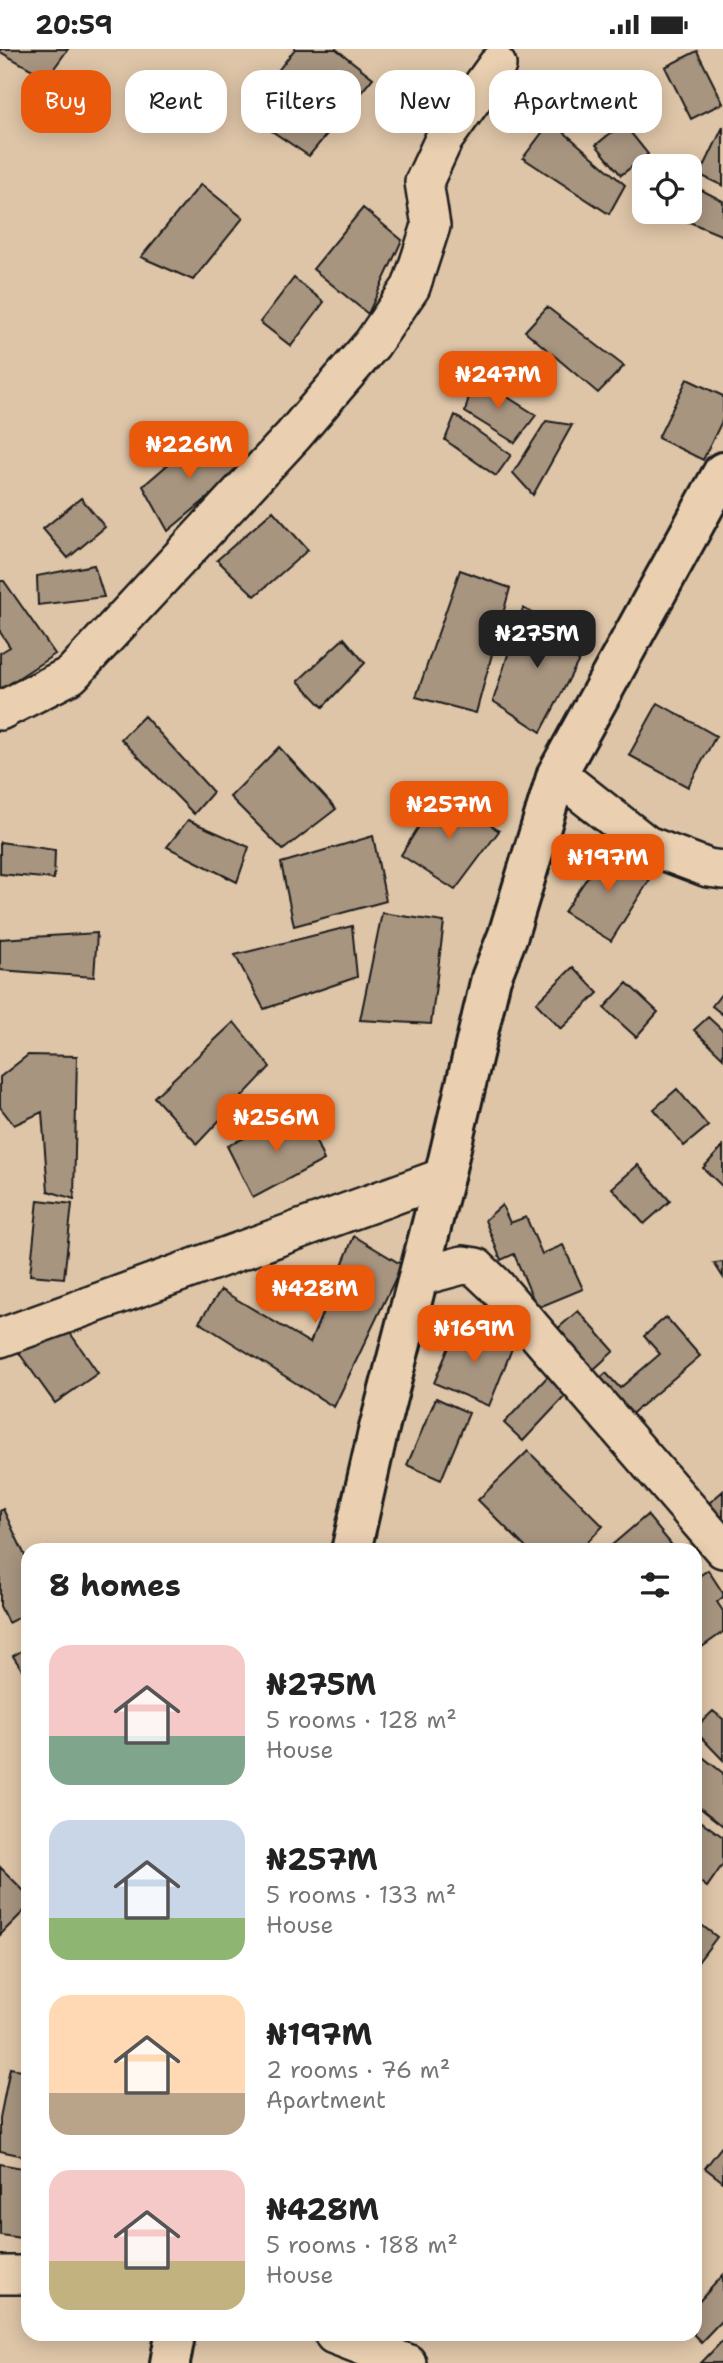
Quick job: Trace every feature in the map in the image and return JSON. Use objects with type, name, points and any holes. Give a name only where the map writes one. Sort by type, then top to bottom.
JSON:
[{"type":"street","points":[[0,711],[71,675],[293,436],[372,344],[411,287],[430,226],[424,182],[444,139],[497,65]]},
{"type":"street","points":[[353,1543],[491,978],[508,936],[557,774],[723,472]]},
{"type":"street","points":[[557,774],[647,845],[708,868],[723,870]]},
{"type":"street","points":[[0,1338],[444,1177]]},
{"type":"street","points":[[418,1277],[463,1265],[476,1267],[495,1285],[723,1549]]},
{"type":"street","points":[[0,2275],[21,2276]]},
{"type":"street","points":[[170,2363],[174,2341]]},
{"type":"street","points":[[350,2341],[407,2363]]},
{"type":"building","points":[[0,49],[68,49],[53,70],[33,70],[0,52]]},
{"type":"building","points":[[295,49],[336,49],[373,78],[361,93],[361,70],[279,70]]},
{"type":"building","points":[[697,51],[723,103],[691,119],[665,67]]},
{"type":"building","points":[[723,127],[723,186],[702,176]]},
{"type":"building","points":[[275,133],[328,133],[309,156]]},
{"type":"building","points":[[542,133],[565,133],[625,185],[609,214],[523,158]]},
{"type":"building","points":[[611,133],[631,133],[648,154],[632,154],[632,166],[621,175],[596,145]]},
{"type":"building","points":[[201,184],[243,218],[193,280],[141,257]]},
{"type":"building","points":[[702,190],[723,201],[723,236],[694,224],[702,224]]},
{"type":"building","points":[[363,208],[402,240],[368,314],[313,269]]},
{"type":"building","points":[[294,278],[324,302],[291,346],[260,322]]},
{"type":"building","points":[[547,307],[624,366],[598,393],[525,331]]},
{"type":"building","points":[[474,376],[536,415],[515,443],[465,412]]},
{"type":"building","points":[[687,379],[723,396],[723,419],[703,460],[658,438]]},
{"type":"building","points":[[455,415],[511,455],[496,476],[445,440]]},
{"type":"building","points":[[546,421],[572,425],[533,495],[513,473]]},
{"type":"building","points":[[201,436],[242,469],[168,531],[143,486]]},
{"type":"building","points":[[81,498],[105,527],[68,558],[43,529]]},
{"type":"building","points":[[273,511],[308,550],[255,596],[217,560]]},
{"type":"building","points":[[94,565],[104,597],[38,605],[37,576]]},
{"type":"building","points":[[460,570],[510,588],[476,713],[416,697]]},
{"type":"building","points":[[0,581],[4,581],[55,654],[0,690],[0,653],[10,647],[0,632]]},
{"type":"building","points":[[523,608],[587,645],[541,732],[493,701]]},
{"type":"building","points":[[344,638],[365,663],[323,707],[298,681]]},
{"type":"building","points":[[658,703],[716,736],[688,787],[629,755]]},
{"type":"building","points":[[144,716],[213,792],[194,814],[121,739]]},
{"type":"building","points":[[279,747],[336,809],[283,850],[230,797]]},
{"type":"building","points":[[441,791],[499,831],[455,890],[401,855]]},
{"type":"building","points":[[188,820],[249,847],[237,882],[167,847]]},
{"type":"building","points":[[373,836],[386,901],[294,926],[281,863]]},
{"type":"building","points":[[0,842],[55,850],[54,879],[0,874]]},
{"type":"building","points":[[607,848],[652,876],[611,941],[564,912]]},
{"type":"building","points":[[382,913],[444,922],[431,1024],[360,1020]]},
{"type":"building","points":[[352,926],[357,977],[264,1009],[235,955]]},
{"type":"building","points":[[97,933],[94,977],[0,970],[0,939]]},
{"type":"building","points":[[573,967],[598,993],[561,1029],[536,1003]]},
{"type":"building","points":[[627,983],[658,1012],[636,1037],[604,1008]]},
{"type":"building","points":[[723,992],[723,1015],[712,1006]]},
{"type":"building","points":[[708,1017],[723,1031],[723,1058],[694,1030]]},
{"type":"building","points":[[234,1022],[270,1067],[197,1144],[154,1097]]},
{"type":"building","points":[[28,1055],[77,1056],[74,1199],[48,1191],[42,1112],[14,1125],[0,1107],[0,1077]]},
{"type":"building","points":[[677,1089],[708,1126],[684,1146],[654,1109]]},
{"type":"building","points":[[303,1111],[324,1160],[253,1198],[227,1146]]},
{"type":"building","points":[[723,1146],[723,1187],[703,1168]]},
{"type":"building","points":[[638,1165],[670,1201],[644,1224],[612,1188]]},
{"type":"building","points":[[38,1200],[72,1204],[64,1278],[30,1275]]},
{"type":"building","points":[[502,1205],[510,1223],[526,1217],[542,1254],[563,1245],[583,1289],[537,1308],[514,1254],[501,1260],[485,1220]]},
{"type":"building","points":[[354,1236],[402,1265],[334,1407],[199,1322],[221,1290],[310,1343]]},
{"type":"building","points":[[723,1262],[723,1277],[714,1263]]},
{"type":"building","points":[[578,1311],[614,1351],[593,1370],[557,1329]]},
{"type":"building","points":[[666,1317],[700,1356],[622,1422],[591,1386],[606,1373],[620,1388],[660,1354],[644,1336]]},
{"type":"building","points":[[63,1323],[98,1373],[55,1403],[19,1353]]},
{"type":"building","points":[[459,1323],[513,1346],[489,1406],[434,1383]]},
{"type":"building","points":[[550,1374],[569,1392],[523,1441],[504,1423]]},
{"type":"building","points":[[436,1398],[469,1413],[441,1480],[407,1465]]},
{"type":"building","points":[[528,1451],[603,1526],[587,1543],[521,1543],[478,1500]]},
{"type":"building","points":[[723,1491],[723,1520],[709,1503]]},
{"type":"building","points":[[3,1509],[21,1547],[21,1616],[8,1623],[0,1606],[0,1511]]},
{"type":"building","points":[[647,1515],[670,1543],[614,1543]]},
{"type":"building","points":[[708,1570],[723,1593],[723,1597],[717,1602],[723,1611],[723,1632],[702,1647],[702,1574]]},
{"type":"building","points":[[21,1651],[21,1668],[13,1656]]},
{"type":"building","points":[[713,1711],[723,1719],[723,1760],[702,1738],[702,1721]]},
{"type":"building","points":[[702,1756],[723,1773],[723,1826],[702,1810]]},
{"type":"building","points":[[702,1822],[723,1837],[723,1864],[707,1887],[702,1883]]},
{"type":"building","points":[[0,1867],[21,1888],[21,1914],[0,1935]]},
{"type":"building","points":[[702,1925],[717,1937],[702,1957]]},
{"type":"building","points":[[10,2068],[21,2070],[21,2156],[0,2151],[0,2118]]},
{"type":"building","points":[[723,2145],[723,2182],[705,2168]]},
{"type":"building","points":[[0,2164],[21,2168],[21,2238],[0,2235]]},
{"type":"building","points":[[723,2275],[723,2319],[702,2341],[702,2298]]},
{"type":"building","points":[[723,2340],[723,2363],[701,2363]]}]
